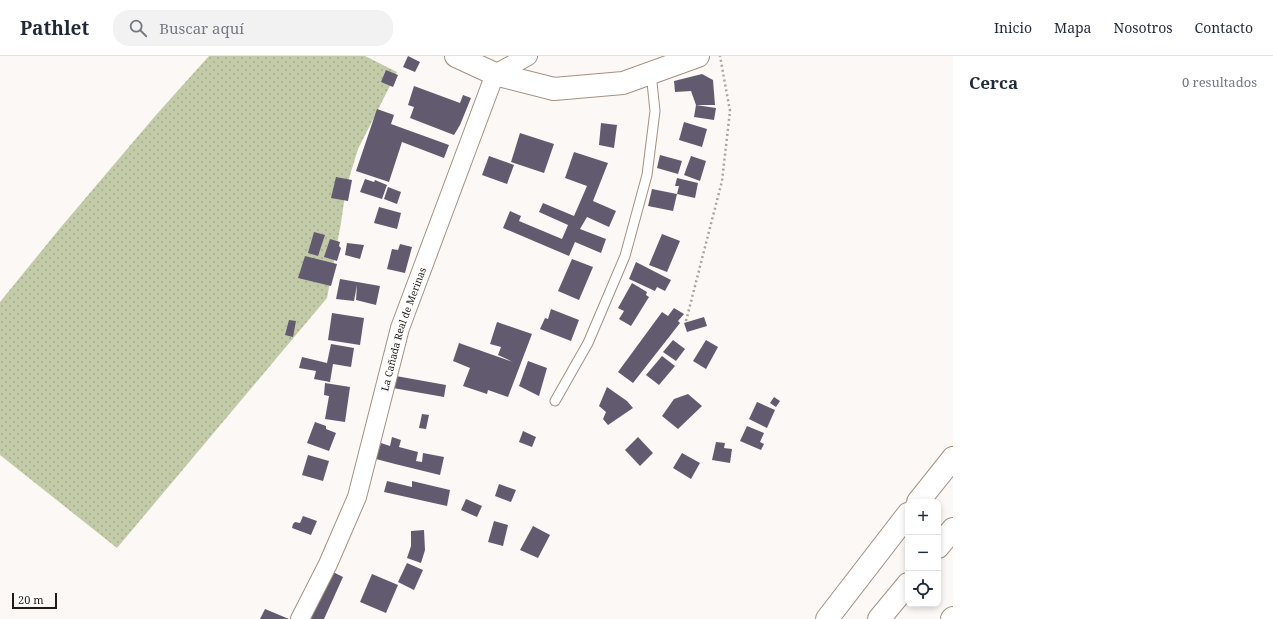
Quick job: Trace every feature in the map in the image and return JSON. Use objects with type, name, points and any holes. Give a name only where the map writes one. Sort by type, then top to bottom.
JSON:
[{"type":"main road","points":[[456,56],[495,74],[554,89],[623,83],[698,56]]},
{"type":"main road","points":[[920,499],[953,458]]},
{"type":"main road","points":[[827,619],[905,518]]},
{"type":"main road","points":[[941,543],[953,529]]},
{"type":"main road","points":[[879,619],[905,588]]},
{"type":"street","points":[[495,74],[528,56]]},
{"type":"street","name":"La Cañada Real de Merinas","points":[[300,619],[328,564],[357,497],[400,328],[495,74]]},
{"type":"lane","points":[[555,401],[588,343],[625,256],[647,175],[656,111],[651,73]]},
{"type":"path","points":[[686,321],[722,181],[730,111],[720,56]]},
{"type":"green space","points":[[209,56],[365,56],[397,72],[358,149],[346,188],[327,298],[117,548],[0,455],[0,302],[61,227],[156,115]]},
{"type":"building","points":[[408,56],[420,62],[415,72],[403,67]]},
{"type":"building","points":[[386,70],[398,75],[393,87],[381,82]]},
{"type":"building","points":[[702,74],[713,80],[715,105],[696,105],[691,91],[675,92],[674,81]]},
{"type":"building","points":[[414,86],[460,103],[463,95],[471,98],[460,125],[454,135],[410,118],[414,107],[408,105]]},
{"type":"building","points":[[696,105],[716,108],[714,120],[694,117]]},
{"type":"building","points":[[377,109],[394,115],[391,124],[449,145],[444,158],[402,142],[389,182],[356,171]]},
{"type":"building","points":[[684,122],[707,129],[702,147],[679,140]]},
{"type":"building","points":[[601,123],[617,125],[614,148],[599,145]]},
{"type":"building","points":[[520,133],[554,144],[544,173],[511,162]]},
{"type":"building","points":[[574,152],[608,163],[593,201],[616,211],[609,227],[587,217],[580,229],[606,239],[601,253],[575,242],[569,256],[503,228],[510,211],[521,216],[519,221],[562,239],[568,225],[539,212],[543,203],[574,216],[587,186],[565,178]]},
{"type":"building","points":[[660,155],[682,161],[678,174],[657,168]]},
{"type":"building","points":[[489,156],[514,165],[507,184],[482,175]]},
{"type":"building","points":[[691,156],[706,161],[700,181],[684,175]]},
{"type":"building","points":[[336,177],[352,180],[348,201],[331,198]]},
{"type":"building","points":[[677,178],[698,183],[695,198],[677,194],[679,186],[675,186]]},
{"type":"building","points":[[365,179],[374,182],[375,180],[387,185],[382,199],[360,192]]},
{"type":"building","points":[[388,187],[401,192],[397,204],[384,199]]},
{"type":"building","points":[[652,189],[677,194],[673,211],[648,206]]},
{"type":"building","points":[[379,207],[401,213],[397,229],[374,223]]},
{"type":"building","points":[[314,232],[325,235],[318,256],[308,253]]},
{"type":"building","points":[[662,234],[680,241],[667,272],[649,265]]},
{"type":"building","points":[[330,239],[340,242],[339,246],[341,248],[337,261],[324,257]]},
{"type":"building","points":[[347,243],[364,245],[360,259],[345,255]]},
{"type":"building","points":[[400,244],[412,247],[405,273],[387,269],[392,249],[398,250]]},
{"type":"building","points":[[305,256],[337,264],[331,286],[298,278]]},
{"type":"building","points":[[572,259],[593,267],[579,300],[558,291]]},
{"type":"building","points":[[636,262],[671,280],[665,291],[657,287],[655,291],[629,279]]},
{"type":"building","points":[[340,279],[380,286],[376,305],[356,300],[357,285],[354,301],[336,299]]},
{"type":"building","points":[[632,283],[647,292],[646,295],[649,297],[631,326],[619,319],[624,311],[618,308]]},
{"type":"building","points":[[674,308],[684,314],[678,321],[680,323],[633,383],[618,372],[662,312],[668,316]]},
{"type":"building","points":[[551,309],[579,320],[571,341],[540,329],[545,318],[548,319]]},
{"type":"building","points":[[332,313],[364,318],[360,345],[328,340]]},
{"type":"building","points":[[704,317],[707,326],[687,332],[684,323]]},
{"type":"building","points":[[289,320],[296,321],[293,337],[285,335]]},
{"type":"building","points":[[497,322],[532,334],[508,397],[488,390],[487,394],[463,386],[470,368],[453,361],[459,343],[513,362],[498,355],[501,347],[490,344]]},
{"type":"building","points":[[673,340],[685,349],[676,361],[663,352]]},
{"type":"building","points":[[706,340],[718,347],[706,369],[693,361]]},
{"type":"building","points":[[331,344],[354,348],[351,367],[333,364],[330,382],[314,379],[316,371],[299,368],[302,357],[327,363]]},
{"type":"building","points":[[662,356],[675,366],[659,385],[646,375]]},
{"type":"building","points":[[528,361],[547,368],[539,396],[519,386]]},
{"type":"building","points":[[396,376],[446,385],[444,397],[393,388]]},
{"type":"building","points":[[325,383],[350,387],[345,422],[325,419],[329,396],[324,395]]},
{"type":"building","points":[[607,387],[627,401],[633,408],[608,425],[603,419],[606,412],[599,406]]},
{"type":"building","points":[[688,394],[702,406],[678,429],[662,416],[674,399]]},
{"type":"building","points":[[774,397],[780,401],[776,407],[770,403]]},
{"type":"building","points":[[757,402],[775,410],[767,428],[749,419]]},
{"type":"building","points":[[422,414],[429,415],[426,429],[419,428]]},
{"type":"building","points":[[315,422],[326,426],[326,429],[336,433],[329,451],[307,443]]},
{"type":"building","points":[[747,426],[764,433],[760,442],[764,444],[761,450],[740,441]]},
{"type":"building","points":[[523,431],[536,437],[532,447],[519,442]]},
{"type":"building","points":[[392,437],[401,440],[399,447],[418,452],[416,461],[422,462],[423,453],[444,457],[440,475],[376,459],[381,443],[390,446]]},
{"type":"building","points":[[638,437],[653,453],[640,466],[625,450]]},
{"type":"building","points":[[716,442],[725,443],[724,448],[732,449],[730,463],[712,460]]},
{"type":"building","points":[[682,453],[700,463],[691,479],[673,468]]},
{"type":"building","points":[[308,455],[329,461],[323,481],[302,475]]},
{"type":"building","points":[[387,481],[412,487],[412,481],[450,490],[447,506],[384,492]]},
{"type":"building","points":[[499,484],[516,490],[511,502],[495,496]]},
{"type":"building","points":[[466,499],[482,506],[477,517],[461,510]]},
{"type":"building","points":[[303,516],[317,521],[311,535],[292,528],[295,522],[300,523]]},
{"type":"building","points":[[494,521],[508,525],[503,546],[488,542]]},
{"type":"building","points":[[533,526],[550,535],[538,558],[520,550]]},
{"type":"building","points":[[424,530],[425,550],[421,563],[407,558],[411,546],[411,531]]},
{"type":"building","points":[[407,563],[423,570],[414,590],[398,582]]},
{"type":"building","points":[[333,572],[343,577],[324,619],[310,619]]},
{"type":"building","points":[[372,574],[398,585],[386,613],[360,602]]},
{"type":"building","points":[[265,609],[289,619],[260,619]]}]
